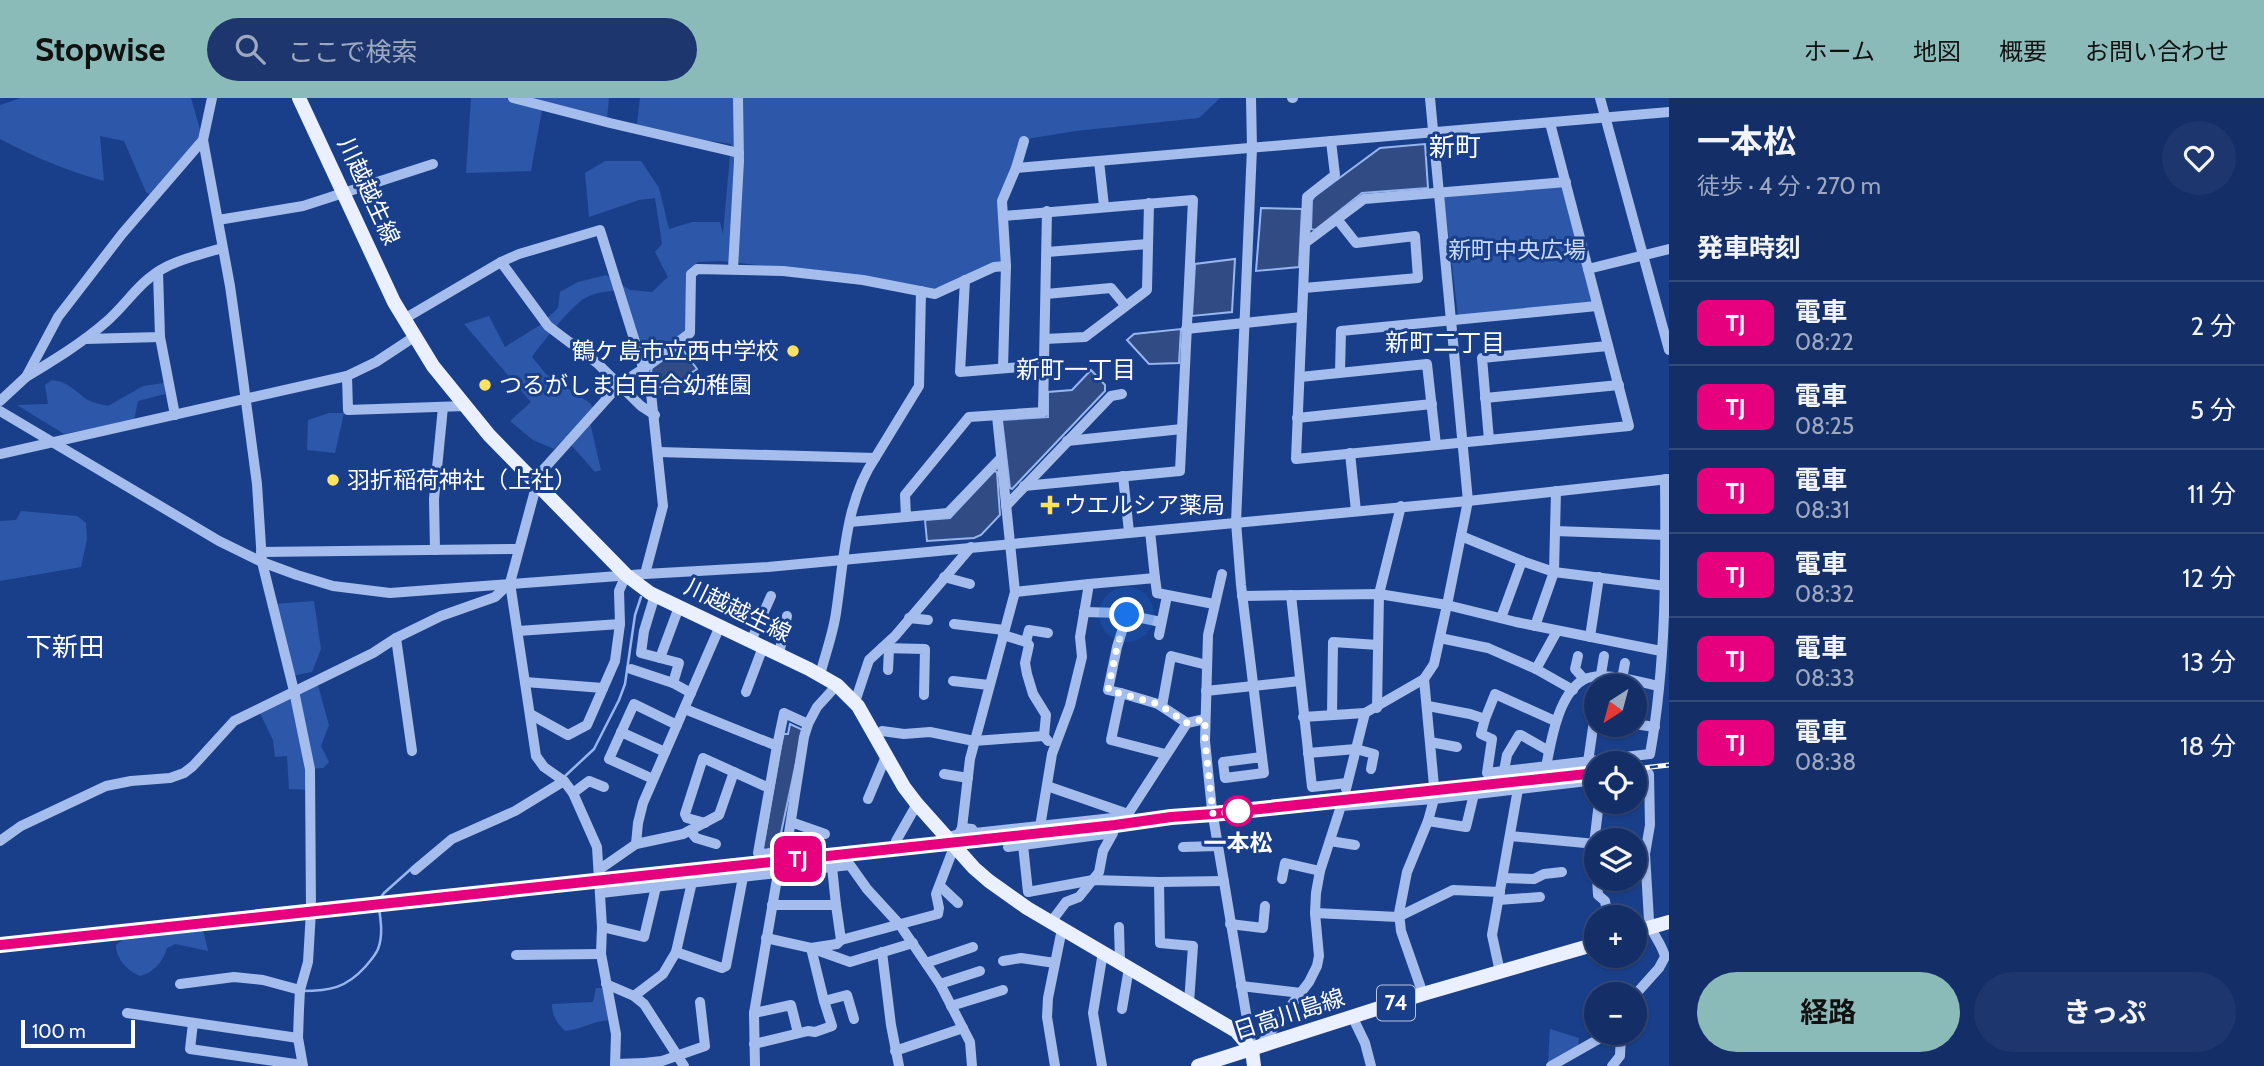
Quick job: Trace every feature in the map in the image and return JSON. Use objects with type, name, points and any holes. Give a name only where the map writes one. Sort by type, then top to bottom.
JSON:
[{"type":"main road","name":"川越越生線","points":[[299,98],[404,319],[433,366],[465,406],[535,482],[626,575],[655,595],[837,685],[855,702],[904,787],[974,868],[1007,895],[1236,1031],[1255,1049]]},
{"type":"main road","points":[[1647,929],[1669,922]]},
{"type":"main road","name":"日高川島線","points":[[1198,1066],[1423,994],[1584,948]]},
{"type":"main road","points":[[1254,1066],[1255,1049]]},
{"type":"street","points":[[193,1023],[190,1049],[302,1066],[298,1038],[300,990],[308,962],[311,911],[310,769],[262,557],[257,484],[230,286],[203,140],[212,98]]},
{"type":"street","points":[[513,98],[739,153]]},
{"type":"street","points":[[733,269],[739,153],[738,98]]},
{"type":"street","points":[[1251,98],[1252,148],[1236,522],[1241,590],[1262,757]]},
{"type":"street","points":[[1303,717],[1365,713],[1424,679],[1434,664],[1447,606],[1468,501],[1430,98]]},
{"type":"street","points":[[1600,98],[1669,350]]},
{"type":"street","points":[[1016,168],[1669,113]]},
{"type":"street","points":[[1331,141],[1335,175],[1307,197],[1296,459],[1629,426],[1550,123]]},
{"type":"street","points":[[26,377],[58,317],[122,234],[203,140]]},
{"type":"street","points":[[1003,367],[1006,266],[1002,201],[1024,141]]},
{"type":"street","points":[[1099,161],[1104,206]]},
{"type":"street","points":[[218,220],[303,206],[432,164]]},
{"type":"street","points":[[1305,243],[1364,200],[1566,182]]},
{"type":"street","points":[[1003,216],[1193,200],[1180,471],[1024,486]]},
{"type":"street","points":[[1045,339],[1085,337],[1147,290],[1149,203]]},
{"type":"street","points":[[906,517],[905,495],[969,417],[1043,412],[1047,211]]},
{"type":"street","points":[[1304,288],[1418,278],[1415,236],[1356,243],[1337,219]]},
{"type":"street","points":[[404,319],[500,262],[600,230],[651,393],[654,415],[663,506],[645,574]]},
{"type":"street","points":[[1047,253],[1149,244]]},
{"type":"street","points":[[0,401],[26,377],[85,339],[109,319],[139,286],[158,272],[176,262],[222,248]]},
{"type":"street","points":[[1588,269],[1669,249]]},
{"type":"street","points":[[500,262],[548,326],[654,415]]},
{"type":"street","points":[[700,1002],[705,1046],[662,1061],[615,1065],[616,1034],[601,954],[601,893],[597,847],[573,793],[564,781],[544,767],[532,744],[510,583],[535,482],[620,384],[690,333],[691,274],[697,269],[783,271],[863,280],[935,293],[994,267],[1006,266]]},
{"type":"street","points":[[158,272],[160,337],[175,415]]},
{"type":"street","points":[[961,384],[965,281]]},
{"type":"street","points":[[1046,294],[1111,288],[1125,305]]},
{"type":"street","points":[[820,675],[835,616],[850,522],[864,473],[919,386],[921,291]]},
{"type":"street","points":[[1340,372],[1341,331],[1597,306]]},
{"type":"street","points":[[1186,329],[1303,317]]},
{"type":"street","points":[[85,339],[160,337]]},
{"type":"street","points":[[0,454],[347,376],[376,362],[414,337]]},
{"type":"street","points":[[1489,440],[1482,358],[1608,346]]},
{"type":"street","points":[[1300,377],[1427,364],[1436,445]]},
{"type":"street","points":[[960,372],[1044,365]]},
{"type":"street","points":[[347,376],[348,410],[465,406]]},
{"type":"street","points":[[1485,398],[1619,385]]},
{"type":"street","points":[[1006,506],[1111,396],[1122,394]]},
{"type":"street","points":[[1297,418],[1432,404]]},
{"type":"street","points":[[435,550],[434,499],[443,407]]},
{"type":"street","points":[[0,411],[219,541],[262,557],[297,575],[333,586],[390,593],[768,567],[1468,501],[1667,479],[1666,586],[1655,727],[1650,754],[1647,754]]},
{"type":"street","points":[[811,948],[837,944],[841,940],[878,929],[938,914],[936,894],[950,842],[962,828],[974,741],[1015,592],[997,416]]},
{"type":"street","points":[[1067,441],[1182,429]]},
{"type":"street","points":[[658,452],[875,458]]},
{"type":"street","points":[[1350,453],[1356,511]]},
{"type":"street","points":[[850,522],[948,513],[1001,458]]},
{"type":"street","points":[[1124,476],[1129,532]]},
{"type":"street","points":[[1535,626],[1554,572],[1556,491]]},
{"type":"street","points":[[1377,708],[1379,594],[1401,506]]},
{"type":"street","points":[[1150,531],[1157,593],[1214,604]]},
{"type":"street","points":[[1555,531],[1666,535]]},
{"type":"street","points":[[1461,536],[1554,572],[1666,586]]},
{"type":"street","points":[[855,702],[869,660],[886,649],[909,618],[971,547]]},
{"type":"street","points":[[262,557],[518,549]]},
{"type":"street","points":[[1501,618],[1522,561]]},
{"type":"street","points":[[1222,574],[1210,621],[1205,719],[1212,810],[1241,986],[1255,1049]]},
{"type":"street","points":[[530,714],[568,735],[587,725],[615,661],[620,624],[619,591],[626,575]]},
{"type":"street","points":[[944,577],[970,584]]},
{"type":"street","points":[[1015,592],[1155,578]]},
{"type":"street","points":[[1590,637],[1599,578]]},
{"type":"street","points":[[0,841],[21,825],[106,786],[170,778],[184,773],[234,721],[373,653],[396,638],[441,616],[495,597],[510,583]]},
{"type":"street","points":[[1040,827],[1054,750],[1070,706],[1082,657],[1080,637],[1089,584]]},
{"type":"street","points":[[1219,586],[1291,595],[1379,594],[1661,651]]},
{"type":"street","points":[[655,595],[640,653],[679,663],[673,683]]},
{"type":"street","points":[[1291,595],[1312,787],[1346,787],[1365,713]]},
{"type":"street","points":[[746,692],[771,596]]},
{"type":"street","points":[[1159,635],[1167,596]]},
{"type":"street","points":[[660,657],[679,607]]},
{"type":"street","points":[[1084,612],[1122,613],[1161,622]]},
{"type":"street","points":[[1127,615],[1108,690],[1162,706],[1187,723]]},
{"type":"street","points":[[779,654],[787,616]]},
{"type":"street","points":[[909,618],[928,620]]},
{"type":"street","points":[[518,632],[620,624]]},
{"type":"street","points":[[954,624],[1003,633],[1029,645],[1027,674],[1033,694],[1046,715],[1044,736],[1054,750]]},
{"type":"street","points":[[636,844],[638,823],[653,779],[720,626]]},
{"type":"street","points":[[1026,642],[1029,630],[1048,633]]},
{"type":"street","points":[[1536,669],[1557,631]]},
{"type":"street","points":[[396,638],[412,751]]},
{"type":"street","points":[[1440,638],[1488,648],[1536,669],[1573,690]]},
{"type":"street","points":[[1332,715],[1333,642],[1378,645]]},
{"type":"street","points":[[886,649],[888,670]]},
{"type":"street","points":[[886,649],[925,649],[924,695]]},
{"type":"street","points":[[1162,706],[1171,656],[1207,665]]},
{"type":"street","points":[[1546,767],[1555,721],[1573,690],[1584,679],[1575,669],[1578,656]]},
{"type":"street","points":[[1601,674],[1604,656]]},
{"type":"street","points":[[1623,674],[1625,663]]},
{"type":"street","points":[[631,669],[691,692]]},
{"type":"street","points":[[1424,679],[1434,786]]},
{"type":"street","points":[[953,681],[989,685]]},
{"type":"street","points":[[1206,691],[1300,681]]},
{"type":"street","points":[[525,682],[603,688]]},
{"type":"street","points":[[1647,684],[1658,686]]},
{"type":"street","points":[[808,724],[784,713],[758,852],[760,855],[786,852],[804,737],[817,707],[837,685]]},
{"type":"street","points":[[1121,693],[1111,740],[1165,754]]},
{"type":"street","points":[[1555,721],[1496,694],[1481,734],[1492,739],[1486,773],[1584,762]]},
{"type":"street","points":[[653,779],[609,759],[634,705],[677,724]]},
{"type":"street","points":[[1428,706],[1470,713],[1485,719]]},
{"type":"street","points":[[685,709],[777,747]]},
{"type":"street","points":[[962,828],[972,829],[975,833],[1122,817],[1128,814],[1187,723],[1205,719]]},
{"type":"street","points":[[1647,726],[1655,727]]},
{"type":"street","points":[[621,732],[665,751]]},
{"type":"street","points":[[876,736],[882,732],[930,732],[974,741],[1044,736]]},
{"type":"street","points":[[1504,771],[1507,755],[1519,735],[1549,751]]},
{"type":"street","points":[[1430,742],[1457,747]]},
{"type":"street","points":[[1308,753],[1356,749],[1374,754],[1371,769]]},
{"type":"street","points":[[868,799],[887,754]]},
{"type":"street","points":[[705,823],[687,818],[685,814],[703,758],[769,788]]},
{"type":"street","points":[[600,869],[636,844],[683,834],[719,815],[734,772]]},
{"type":"street","points":[[944,774],[968,778]]},
{"type":"street","points":[[1647,845],[1650,825],[1649,774]]},
{"type":"street","points":[[415,870],[452,839],[515,811],[564,781]]},
{"type":"street","points":[[573,793],[589,781],[604,787]]},
{"type":"street","points":[[1255,1049],[1314,974],[1319,956],[1316,893],[1342,806],[1434,799],[1584,781]]},
{"type":"street","points":[[1047,786],[1128,814]]},
{"type":"street","points":[[1500,972],[1492,935],[1518,789]]},
{"type":"street","points":[[1428,821],[1466,827],[1474,794]]},
{"type":"street","points":[[1423,994],[1398,917],[1407,872],[1434,799]]},
{"type":"street","points":[[896,841],[917,804]]},
{"type":"street","points":[[791,822],[825,834]]},
{"type":"street","points":[[690,831],[696,838],[716,844]]},
{"type":"street","points":[[1008,847],[1113,833],[1103,851],[1096,876],[1079,897],[1066,902],[1057,926],[1047,1017],[1055,1066]]},
{"type":"street","points":[[1094,836],[1096,876]]},
{"type":"street","points":[[1510,836],[1584,843]]},
{"type":"street","points":[[1330,841],[1354,845]]},
{"type":"street","points":[[1023,845],[1028,891]]},
{"type":"street","points":[[1184,847],[1218,845]]},
{"type":"street","points":[[1282,879],[1285,863],[1321,871]]},
{"type":"street","points":[[601,893],[850,865],[867,889],[901,925],[940,984],[970,1042],[972,1066]]},
{"type":"street","points":[[832,867],[841,940]]},
{"type":"street","points":[[1503,878],[1534,879],[1544,874],[1562,872]]},
{"type":"street","points":[[754,1066],[754,1013],[778,873]]},
{"type":"street","points":[[1007,895],[1096,876],[1159,882],[1224,881]]},
{"type":"street","points":[[676,952],[722,968],[726,966],[743,877]]},
{"type":"street","points":[[634,996],[663,974],[676,952],[692,882]]},
{"type":"street","points":[[1159,882],[1160,943],[1193,946],[1189,1003]]},
{"type":"street","points":[[1646,982],[1665,961],[1663,948],[1650,928],[1647,884]]},
{"type":"street","points":[[940,886],[958,903]]},
{"type":"street","points":[[602,927],[644,937],[656,887]]},
{"type":"street","points":[[1315,913],[1398,917],[1453,890],[1499,896],[1540,897]]},
{"type":"street","points":[[772,905],[836,905]]},
{"type":"street","points":[[1230,924],[1263,928],[1265,905]]},
{"type":"street","points":[[1119,927],[1125,966],[1122,1009]]},
{"type":"street","points":[[766,938],[811,948],[849,962],[913,943]]},
{"type":"street","points":[[926,963],[973,947]]},
{"type":"street","points":[[754,1044],[832,1026],[811,948]]},
{"type":"street","points":[[883,952],[899,1066]]},
{"type":"street","points":[[1102,1066],[1093,1013],[1103,953]]},
{"type":"street","points":[[516,955],[601,954]]},
{"type":"street","points":[[1003,961],[1021,958],[1055,963]]},
{"type":"street","points":[[940,984],[979,971]]},
{"type":"street","points":[[180,984],[234,977],[263,980],[300,990]]},
{"type":"street","points":[[606,984],[634,996],[644,1004],[684,1066]]},
{"type":"street","points":[[1241,986],[1301,993]]},
{"type":"street","points":[[951,1006],[1003,990]]},
{"type":"street","points":[[824,1001],[847,995],[854,1019]]},
{"type":"street","points":[[754,1013],[791,1005],[799,1033]]},
{"type":"street","points":[[127,1013],[298,1038]]},
{"type":"street","points":[[1353,1017],[1365,1043],[1371,1066]]},
{"type":"street","points":[[895,1051],[963,1028]]},
{"type":"street","points":[[1551,1066],[1588,1045]]},
{"type":"street","points":[[1612,1066],[1620,1056],[1620,1045]]},
{"type":"green space","points":[[21,98],[191,98],[203,140],[153,197],[146,192],[124,141],[100,136],[104,181],[51,163],[0,139],[0,105]]},
{"type":"green space","points":[[471,98],[609,98],[607,119],[542,110],[531,171],[466,173]]},
{"type":"green space","points":[[640,98],[1220,98],[1199,118],[1076,131],[1021,140],[998,202],[1002,262],[933,289],[841,274],[721,261],[698,262],[688,269],[690,333],[646,363],[624,291],[604,292],[585,298],[565,316],[532,357],[546,374],[590,403],[593,408],[588,414],[601,470],[595,472],[565,438],[554,449],[533,440],[510,421],[531,402],[464,324],[489,316],[505,347],[540,325],[558,308],[560,292],[578,282],[606,275],[630,290],[652,292],[668,277],[655,252],[662,244],[655,198],[639,200],[589,217],[585,173],[605,161],[641,161],[659,188],[669,229],[692,222],[720,222],[723,234],[731,144],[637,124]]},
{"type":"green space","name":"新町中央広場","points":[[1562,185],[1592,303],[1458,316],[1444,197]]},
{"type":"green space","points":[[52,380],[67,385],[88,400],[108,406],[143,386],[164,383],[165,394],[138,401],[134,420],[64,434],[17,405],[48,404],[45,385]]},
{"type":"green space","points":[[329,413],[344,413],[335,453],[307,450],[308,420]]},
{"type":"green space","points":[[21,511],[77,516],[86,523],[87,539],[81,567],[0,581],[0,521],[16,520]]},
{"type":"green space","points":[[314,601],[321,649],[312,672],[292,676],[274,604]]},
{"type":"green space","points":[[317,682],[329,725],[321,746],[329,762],[323,768],[307,769],[307,790],[289,789],[287,756],[275,757],[273,740],[258,709]]},
{"type":"green space","points":[[203,930],[208,951],[175,944],[167,948],[154,969],[140,976],[131,971],[118,955],[116,945],[128,936]]},
{"type":"green space","points":[[596,988],[602,988],[610,1020],[565,1031],[556,1019],[552,1004],[593,1002]]},
{"type":"green space","points":[[1550,1029],[1579,1038],[1578,1049],[1548,1064]]},
{"type":"shaded area","points":[[1425,144],[1428,188],[1362,193],[1315,230],[1311,229],[1312,200],[1315,196],[1380,148]]},
{"type":"shaded area","points":[[1261,208],[1302,209],[1299,267],[1256,271]]},
{"type":"shaded area","points":[[1235,259],[1232,312],[1192,316],[1195,264]]},
{"type":"shaded area","points":[[1181,329],[1179,363],[1149,364],[1127,340],[1134,334]]},
{"type":"shaded area","points":[[681,347],[697,369],[690,374],[689,385],[656,387],[652,368]]},
{"type":"shaded area","points":[[1091,370],[1105,385],[1105,391],[1012,489],[1010,488],[1002,420],[1048,417],[1048,392],[1072,390]]},
{"type":"shaded area","points":[[994,471],[997,472],[1000,515],[981,535],[974,538],[927,541],[925,520],[950,518]]},
{"type":"shaded area","points":[[790,724],[803,730],[778,847],[764,850],[783,734],[788,734]]},
{"type":"waterway","points":[[564,777],[594,749],[619,700],[625,684],[635,615],[641,597]]},
{"type":"waterway","points":[[302,991],[337,987],[351,980],[365,967],[380,943],[378,901],[412,868]]},
{"type":"railway","points":[[1647,768],[1669,765]]},
{"type":"railway","points":[[1419,792],[1584,774]]},
{"type":"railway","points":[[0,945],[1115,825],[1215,810],[1344,796],[1428,791]]},
{"type":"train","name":"TJ","points":[[0,945],[1584,774]]},
{"type":"place","name":"鶴ケ島市立西中学校","points":[[793,351]]},
{"type":"place","name":"つるがしま白百合幼稚園","points":[[485,385]]},
{"type":"place","name":"羽折稲荷神社（上社）","points":[[333,480]]},
{"type":"place","name":"ウエルシア薬局","points":[[1050,505]]},
{"type":"place","name":"一本松","points":[[1238,811]]},
{"type":"district","name":"新町","points":[[1455,147]]},
{"type":"district","name":"新町二丁目","points":[[1445,343]]},
{"type":"district","name":"新町一丁目","points":[[1076,370]]},
{"type":"district","name":"下新田","points":[[65,647]]},
{"type":"route","points":[[1127,615],[1108,690],[1158,704],[1187,723],[1205,719],[1213,814],[1238,811]]}]
